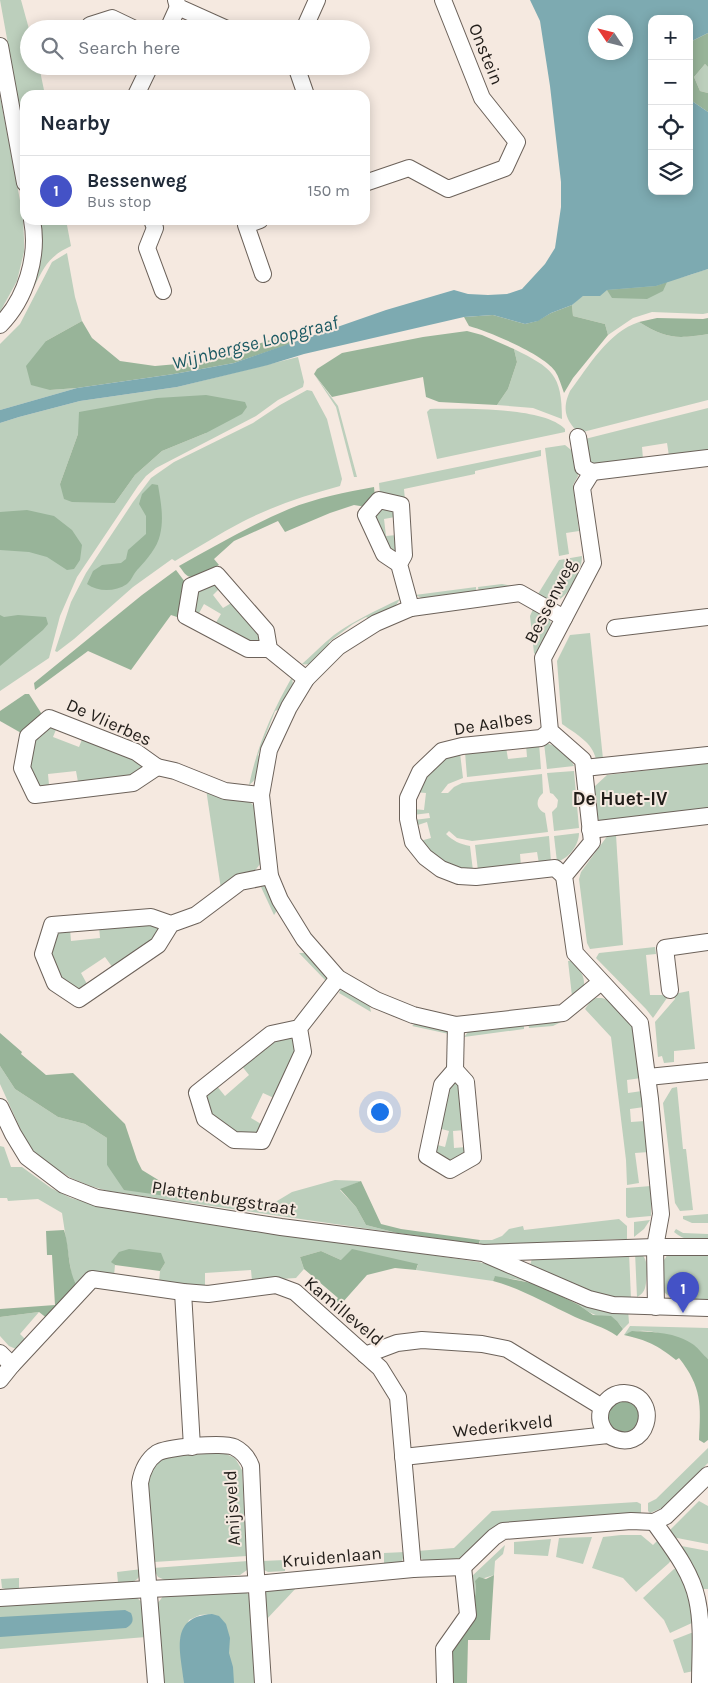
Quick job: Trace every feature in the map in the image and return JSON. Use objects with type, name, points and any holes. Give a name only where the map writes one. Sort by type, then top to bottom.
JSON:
[{"type":"street","points":[[308,20],[317,0]]},
{"type":"street","name":"Onstein","points":[[370,181],[409,168],[448,189],[505,168],[517,142],[482,98],[443,0]]},
{"type":"street","points":[[171,20],[177,4],[209,20]]},
{"type":"street","points":[[0,46],[20,156]]},
{"type":"street","points":[[138,90],[146,75]]},
{"type":"street","points":[[299,75],[304,90]]},
{"type":"street","points":[[0,325],[6,320],[16,303],[31,268],[34,247],[32,225]]},
{"type":"street","points":[[154,225],[155,228],[146,248],[163,291]]},
{"type":"street","points":[[246,225],[263,274]]},
{"type":"street","points":[[578,437],[583,467],[592,472],[708,458]]},
{"type":"street","name":"Bessenweg","points":[[550,731],[543,658],[592,563],[582,488],[592,472]]},
{"type":"street","points":[[399,564],[411,608]]},
{"type":"street","points":[[269,649],[248,650],[186,616],[192,586],[217,575],[266,631],[269,649],[306,679]]},
{"type":"street","points":[[564,618],[520,593],[434,603],[411,608],[376,623],[338,647],[306,679],[289,707],[269,750],[261,795],[270,876],[280,900],[304,939],[338,978],[376,1000],[413,1015],[456,1025],[564,1012],[601,982]]},
{"type":"street","points":[[615,628],[708,617]]},
{"type":"street","name":"De Vlierbes","points":[[157,768],[133,784],[36,795],[22,768],[28,736],[49,718],[136,752],[157,768],[175,771],[225,791],[261,795]]},
{"type":"street","points":[[550,731],[583,760],[584,768],[592,842],[564,876],[574,953],[640,1023],[648,1077],[661,1214],[655,1247],[656,1307]]},
{"type":"street","name":"De Aalbes","points":[[550,731],[540,738],[462,746],[442,751],[420,772],[408,798],[408,819],[413,842],[425,857],[441,869],[458,876],[476,877],[555,868],[564,876]]},
{"type":"street","points":[[584,768],[708,755]]},
{"type":"street","points":[[590,830],[708,816]]},
{"type":"street","points":[[171,924],[151,917],[52,925],[43,954],[55,983],[79,999],[158,945],[171,924],[196,915],[240,882],[270,876]]},
{"type":"street","points":[[670,990],[665,948],[708,942]]},
{"type":"street","points":[[299,1028],[303,1052],[262,1141],[234,1140],[205,1118],[197,1093],[271,1034],[299,1028],[338,978]]},
{"type":"street","points":[[455,1070],[466,1082],[473,1157],[450,1170],[427,1156],[442,1085],[455,1070],[456,1025]]},
{"type":"street","points":[[648,1077],[708,1071]]},
{"type":"street","name":"Plattenburgstraat","points":[[0,1107],[27,1157],[64,1185],[97,1198],[281,1227],[483,1253],[708,1247]]},
{"type":"street","name":"Plattenburgstraat","points":[[483,1253],[589,1299],[613,1306],[708,1308]]},
{"type":"street","name":"Kamilleveld","points":[[0,1380],[92,1279],[208,1294],[276,1285],[295,1292],[380,1368],[398,1397],[412,1569]]},
{"type":"street","points":[[182,1292],[192,1447]]},
{"type":"street","points":[[365,1355],[397,1343],[422,1340],[482,1344],[507,1349],[602,1406],[599,1414],[600,1422],[602,1429],[608,1436]]},
{"type":"street","points":[[0,1353],[12,1365]]},
{"type":"street","name":"Wederikveld","points":[[403,1457],[608,1436],[622,1441],[631,1440],[643,1431],[647,1423],[648,1415],[646,1408],[641,1400],[635,1396],[619,1393],[606,1400],[602,1406]]},
{"type":"street","name":"Anijsveld","points":[[156,1683],[140,1483],[142,1472],[156,1454],[164,1450],[222,1444],[233,1446],[248,1458],[251,1466],[256,1584],[263,1683]]},
{"type":"street","points":[[445,1683],[444,1649],[468,1615],[463,1567],[494,1537],[502,1531],[631,1521],[654,1522],[666,1516],[708,1475]]},
{"type":"street","points":[[654,1522],[688,1574],[697,1598],[701,1627],[700,1683]]},
{"type":"street","name":"Kruidenlaan","points":[[0,1598],[256,1584],[412,1569],[463,1567]]},
{"type":"green space","points":[[0,0],[21,0],[27,20],[20,20],[20,75],[41,75],[44,90],[20,90],[20,110]]},
{"type":"green space","points":[[708,33],[708,67],[705,64],[694,77],[700,91],[708,93],[708,112],[693,102],[693,40]]},
{"type":"green space","points":[[705,64],[708,67],[708,93],[700,91],[694,77]]},
{"type":"green space","points":[[0,96],[20,200],[20,225],[23,225],[24,252],[17,281],[0,312]]},
{"type":"green space","points":[[40,225],[67,225],[71,246],[52,258],[34,287],[41,255]]},
{"type":"green space","points":[[67,253],[75,297],[82,321],[46,341],[50,390],[77,388],[0,410],[0,344],[20,324],[52,262]]},
{"type":"green space","points":[[708,269],[708,313],[652,312],[633,318],[608,335],[605,324],[573,316],[572,305],[582,296],[594,290],[620,284],[674,279]]},
{"type":"green space","points":[[667,282],[663,291],[647,299],[612,298],[607,290],[656,286]]},
{"type":"green space","points":[[572,305],[573,316],[605,324],[608,335],[573,378],[564,393],[559,378],[549,364],[515,344],[469,326],[464,317],[493,315],[525,324],[537,321]]},
{"type":"green space","points":[[657,318],[708,318],[708,334],[688,337],[665,335],[639,322]]},
{"type":"green space","points":[[82,321],[92,338],[120,361],[155,366],[211,361],[289,333],[293,343],[234,363],[174,374],[77,388],[50,390],[31,385],[26,366],[46,341]]},
{"type":"green space","points":[[639,322],[665,335],[688,337],[708,334],[708,400],[579,433],[566,414],[566,403],[570,391],[600,351],[618,333]]},
{"type":"green space","points":[[467,331],[482,335],[514,349],[517,362],[508,389],[497,405],[439,402],[426,397],[423,377],[332,397],[314,374],[317,369],[342,353],[423,337]]},
{"type":"green space","points":[[514,349],[538,362],[552,374],[560,392],[562,419],[533,408],[497,405],[508,389],[517,362]]},
{"type":"green space","points":[[298,357],[304,382],[303,387],[278,400],[256,416],[156,468],[146,476],[77,577],[60,616],[49,658],[0,691],[0,423],[80,401],[177,387]],"holes":[[[206,433],[162,451],[135,475],[115,503],[60,484],[78,434]]]},
{"type":"green space","points":[[314,374],[338,406],[357,477],[354,477],[336,407]]},
{"type":"green space","points":[[307,390],[312,391],[327,419],[342,479],[340,486],[302,497],[254,516],[175,561],[172,559],[133,587],[74,639],[57,652],[55,651],[71,602],[86,573],[151,478],[174,462],[253,423]]},
{"type":"green space","points":[[206,395],[245,402],[247,407],[242,414],[206,433],[162,451],[135,475],[115,503],[72,502],[64,499],[60,484],[78,434],[79,412],[157,398]]},
{"type":"green space","points":[[708,408],[708,452],[669,456],[667,443],[642,447],[643,459],[589,465],[585,439]]},
{"type":"green space","points":[[430,409],[501,410],[539,416],[554,422],[565,429],[565,432],[437,459],[427,412]]},
{"type":"green space","points":[[565,445],[576,454],[578,476],[573,485],[579,531],[566,533],[569,554],[559,556],[545,448]]},
{"type":"green space","points":[[541,450],[541,456],[475,471],[475,474],[404,489],[405,500],[380,494],[379,483]]},
{"type":"green space","points":[[152,484],[158,485],[162,516],[159,540],[154,549],[127,584],[112,590],[101,590],[91,587],[87,584],[93,571],[102,565],[121,563],[126,559],[128,550],[146,534],[146,516],[139,504],[142,494]]},
{"type":"green space","points":[[374,487],[375,497],[366,507],[354,505],[285,532],[278,521],[234,541],[214,559],[219,565],[194,577],[187,576],[179,566],[247,529],[289,509],[342,493]]},
{"type":"green space","points":[[383,507],[395,512],[395,517],[384,519],[386,536],[397,535],[398,545],[394,552],[387,548],[373,517]]},
{"type":"green space","points":[[27,510],[54,516],[72,530],[82,545],[80,560],[74,569],[67,570],[47,557],[29,552],[0,550],[0,512]]},
{"type":"green space","points":[[582,556],[580,570],[569,591],[558,600],[552,602],[538,594],[559,560]]},
{"type":"green space","points":[[176,570],[185,582],[177,617],[171,615],[131,670],[88,651],[35,690],[34,683],[142,595]]},
{"type":"green space","points":[[212,583],[221,587],[213,595],[223,608],[233,602],[259,632],[262,642],[250,642],[215,624],[221,614],[204,604],[198,615],[194,613],[197,592]]},
{"type":"green space","points":[[502,584],[524,588],[479,593],[478,587]]},
{"type":"green space","points":[[476,587],[476,593],[424,599],[415,595]]},
{"type":"green space","points":[[400,599],[394,608],[370,619],[366,617],[353,624],[329,642],[328,648],[316,660],[310,664],[302,664],[330,638],[342,630],[366,616]]},
{"type":"green space","points":[[534,607],[547,616],[551,626],[548,636],[536,655],[534,653],[530,616]]},
{"type":"green space","points":[[0,615],[4,617],[18,615],[46,617],[48,624],[0,666]]},
{"type":"green space","points":[[590,633],[603,759],[596,759],[587,743],[562,724],[557,661],[570,635]]},
{"type":"green space","points":[[292,677],[293,685],[280,709],[275,711],[258,755],[262,759],[258,774],[249,785],[257,756],[266,730],[278,704]]},
{"type":"green space","points":[[25,694],[29,694],[43,716],[23,734],[0,721],[0,711]]},
{"type":"green space","points":[[50,724],[57,727],[53,737],[79,747],[83,737],[132,756],[143,768],[130,776],[78,782],[76,771],[48,774],[49,785],[40,786],[29,768],[34,737]]},
{"type":"green space","points":[[539,743],[541,769],[467,777],[465,752],[506,747],[508,759],[527,757],[526,745]]},
{"type":"green space","points":[[544,743],[553,745],[562,751],[574,766],[547,769]]},
{"type":"green space","points":[[460,753],[463,778],[448,784],[441,793],[448,793],[462,783],[542,774],[543,793],[538,801],[538,807],[545,813],[548,832],[472,841],[457,838],[449,831],[446,834],[457,842],[470,846],[473,871],[461,870],[439,862],[420,841],[431,838],[427,822],[415,826],[414,820],[430,818],[429,813],[413,815],[413,809],[424,810],[426,793],[415,792],[437,761]]},
{"type":"green space","points":[[708,763],[708,808],[599,824],[594,787],[607,775]]},
{"type":"green space","points":[[574,771],[579,828],[554,831],[552,812],[557,807],[558,800],[550,793],[547,773]]},
{"type":"green space","points":[[206,789],[249,801],[254,806],[255,811],[260,864],[254,872],[221,889]]},
{"type":"green space","points":[[579,833],[579,838],[572,851],[557,862],[554,836]]},
{"type":"green space","points":[[608,835],[616,835],[623,945],[590,949],[587,943],[579,879],[581,872]]},
{"type":"green space","points":[[549,836],[551,862],[539,864],[537,852],[520,854],[521,866],[478,871],[475,845]]},
{"type":"green space","points":[[265,886],[270,890],[278,909],[274,915],[261,887]]},
{"type":"green space","points":[[146,921],[161,927],[151,942],[113,968],[105,957],[81,973],[87,984],[77,991],[60,979],[49,951],[56,932],[70,929],[71,941],[100,938],[99,926]]},
{"type":"green space","points":[[655,947],[656,954],[646,955],[650,995],[663,995],[667,998],[653,1018],[596,958],[599,953]]},
{"type":"green space","points":[[299,953],[307,953],[327,978],[327,982]]},
{"type":"green space","points":[[568,961],[571,961],[579,969],[584,982],[584,986],[572,996]]},
{"type":"green space","points":[[341,989],[347,990],[369,1003],[371,1012],[339,993]]},
{"type":"green space","points":[[689,991],[695,1049],[674,1051],[674,1062],[664,1063],[662,1056],[658,1057],[655,1022],[675,999],[674,994]]},
{"type":"green space","points":[[596,998],[608,1000],[634,1028],[641,1078],[627,1080],[628,1093],[642,1091],[644,1107],[630,1109],[631,1122],[645,1121],[649,1152],[635,1153],[639,1183],[627,1185],[626,1160],[611,1037],[585,1009]]},
{"type":"green space","points":[[563,1021],[553,1026],[529,1028],[528,1023]]},
{"type":"green space","points":[[417,1022],[446,1030],[449,1034],[412,1026]]},
{"type":"green space","points":[[524,1023],[524,1029],[464,1037],[469,1031]]},
{"type":"green space","points":[[0,1033],[46,1075],[73,1073],[125,1124],[142,1170],[173,1189],[211,1196],[209,1202],[124,1190],[107,1165],[107,1138],[85,1124],[58,1117],[15,1089],[0,1066]]},
{"type":"green space","points":[[294,1034],[296,1054],[274,1098],[263,1093],[251,1118],[261,1124],[257,1133],[234,1134],[211,1115],[204,1095],[216,1085],[225,1096],[249,1075],[241,1065],[273,1039]]},
{"type":"green space","points":[[0,1066],[15,1089],[58,1117],[85,1124],[107,1138],[107,1165],[209,1202],[211,1196],[272,1204],[292,1192],[335,1180],[361,1181],[340,1190],[356,1207],[366,1225],[397,1233],[108,1191],[90,1186],[71,1178],[42,1160],[32,1149],[24,1137],[0,1084]]},
{"type":"green space","points":[[454,1081],[459,1086],[465,1130],[453,1131],[454,1148],[466,1147],[466,1155],[451,1163],[432,1153],[434,1144],[445,1147],[449,1131],[438,1128],[449,1085]]},
{"type":"green space","points":[[677,1087],[683,1149],[686,1149],[693,1210],[680,1211],[675,1203],[663,1103],[672,1088]]},
{"type":"green space","points":[[0,1146],[4,1147],[11,1167],[22,1167],[51,1188],[71,1198],[99,1206],[479,1262],[628,1309],[629,1323],[623,1329],[611,1317],[596,1315],[565,1297],[524,1281],[495,1277],[493,1281],[416,1270],[418,1265],[341,1260],[321,1251],[300,1257],[304,1269],[296,1278],[252,1281],[251,1270],[205,1273],[205,1285],[180,1286],[159,1282],[160,1271],[165,1263],[112,1262],[115,1265],[114,1276],[77,1286],[72,1278],[62,1213],[38,1199],[8,1201],[7,1198],[0,1198]]},
{"type":"green space","points":[[361,1181],[381,1224],[401,1229],[480,1240],[479,1244],[397,1233],[366,1225],[356,1207],[340,1189]]},
{"type":"green space","points":[[651,1186],[651,1216],[628,1218],[626,1216],[626,1188]]},
{"type":"green space","points":[[708,1214],[708,1223],[692,1223],[683,1219],[683,1216]]},
{"type":"green space","points":[[619,1219],[627,1226],[627,1239],[566,1241],[535,1246],[480,1244],[480,1240],[492,1240],[502,1236],[509,1229],[523,1226],[524,1230]]},
{"type":"green space","points":[[650,1220],[644,1229],[634,1237],[634,1222]]},
{"type":"green space","points":[[676,1229],[683,1233],[708,1234],[708,1241],[686,1239],[674,1232]]},
{"type":"green space","points":[[64,1230],[70,1266],[77,1286],[48,1319],[39,1312],[0,1317],[0,1309],[55,1305],[52,1255],[47,1255],[46,1231]]},
{"type":"green space","points":[[129,1249],[161,1253],[165,1263],[160,1271],[115,1265],[111,1262],[119,1252]]},
{"type":"green space","points":[[352,1249],[418,1264],[416,1270],[395,1268],[367,1275],[334,1312],[330,1308],[338,1298],[304,1269],[300,1257],[321,1251],[341,1260]]},
{"type":"green space","points":[[629,1252],[631,1299],[600,1296],[530,1265],[532,1259]]},
{"type":"green space","points":[[635,1252],[644,1257],[647,1269],[645,1289],[637,1297]]},
{"type":"green space","points":[[708,1252],[708,1301],[690,1301],[673,1298],[664,1292],[664,1260],[668,1254]]},
{"type":"green space","points":[[495,1276],[537,1284],[579,1305],[593,1315],[611,1316],[623,1329],[617,1336],[524,1292],[493,1281]]},
{"type":"green space","points":[[39,1312],[20,1334],[28,1342],[16,1349],[9,1346],[0,1336],[0,1317]]},
{"type":"green space","points":[[630,1326],[708,1328],[708,1359],[668,1336],[646,1331],[635,1331],[624,1335]]},
{"type":"green space","points":[[632,1331],[680,1337],[694,1345],[708,1359],[708,1440],[704,1443],[699,1440],[700,1406],[696,1387],[687,1368],[679,1358],[676,1360],[652,1344],[624,1335]]},
{"type":"green space","points":[[627,1393],[647,1423],[614,1439],[602,1407]]},
{"type":"green space","points":[[708,1448],[708,1463],[662,1508],[650,1513],[648,1511],[648,1503],[656,1499]]},
{"type":"green space","points":[[224,1453],[235,1458],[242,1470],[247,1556],[154,1562],[148,1481],[152,1469],[160,1460],[168,1456]]},
{"type":"green space","points":[[699,1501],[708,1506],[708,1544],[672,1537],[669,1533],[671,1529]]},
{"type":"green space","points":[[637,1502],[641,1504],[641,1513],[502,1524],[494,1527],[460,1558],[453,1560],[424,1561],[417,1551],[454,1548],[492,1511]]},
{"type":"green space","points":[[641,1535],[653,1545],[657,1541],[671,1560],[636,1592],[623,1578],[592,1568],[603,1537]]},
{"type":"green space","points":[[592,1537],[583,1564],[556,1557],[559,1538]]},
{"type":"green space","points":[[551,1539],[548,1556],[514,1554],[514,1542]]},
{"type":"green space","points":[[505,1545],[503,1554],[495,1561],[494,1575],[475,1581],[473,1613],[470,1578]]},
{"type":"green space","points":[[676,1545],[708,1551],[708,1589],[702,1589]]},
{"type":"green space","points":[[405,1552],[402,1561],[398,1564],[384,1565],[384,1553]]},
{"type":"green space","points":[[285,1560],[285,1571],[268,1572],[264,1570],[262,1561]]},
{"type":"green space","points":[[248,1561],[247,1570],[240,1575],[165,1580],[158,1577],[153,1568]]},
{"type":"green space","points":[[142,1569],[136,1580],[118,1583],[117,1572]]},
{"type":"green space","points":[[674,1569],[677,1569],[687,1587],[694,1622],[670,1633],[664,1620],[643,1598]]},
{"type":"green space","points":[[494,1575],[490,1640],[468,1640],[467,1683],[451,1683],[450,1659],[453,1645],[472,1619],[476,1589],[475,1581],[479,1577],[486,1579]]},
{"type":"green space","points":[[19,1578],[19,1589],[9,1590],[2,1588],[1,1579]]},
{"type":"green space","points":[[298,1586],[264,1622],[263,1596],[266,1591]]},
{"type":"green space","points":[[244,1590],[249,1595],[256,1683],[229,1683],[212,1614],[200,1615],[189,1620],[180,1640],[184,1683],[161,1683],[157,1604],[164,1595]]},
{"type":"green space","points":[[137,1598],[144,1604],[146,1637],[0,1649],[0,1606]]},
{"type":"green space","points":[[694,1633],[694,1671],[684,1673],[673,1640]]},
{"type":"water","points":[[530,0],[708,0],[708,33],[693,40],[693,15],[648,15],[648,195],[693,195],[693,102],[708,112],[708,269],[656,286],[607,290],[600,296],[583,296],[572,305],[551,313],[538,321],[525,324],[493,315],[464,317],[304,354],[268,365],[177,387],[80,401],[0,423],[0,410],[77,388],[234,363],[386,310],[454,290],[468,294],[488,295],[507,294],[522,289],[545,264],[555,248],[561,207],[561,182],[550,86],[540,21]]},
{"type":"water","points":[[125,1610],[131,1613],[133,1620],[126,1628],[0,1637],[0,1617]]},
{"type":"water","points":[[212,1614],[219,1616],[226,1624],[230,1638],[229,1653],[233,1667],[234,1683],[184,1683],[180,1648],[180,1638],[183,1629],[189,1622],[198,1617]]},
{"type":"place","name":"Bessenweg","points":[[683,1313]]},
{"type":"district","name":"De Huet-IV","points":[[620,799]]},
{"type":"water label","name":"Wijnbergse Loopgraaf","points":[[255,343]]}]
